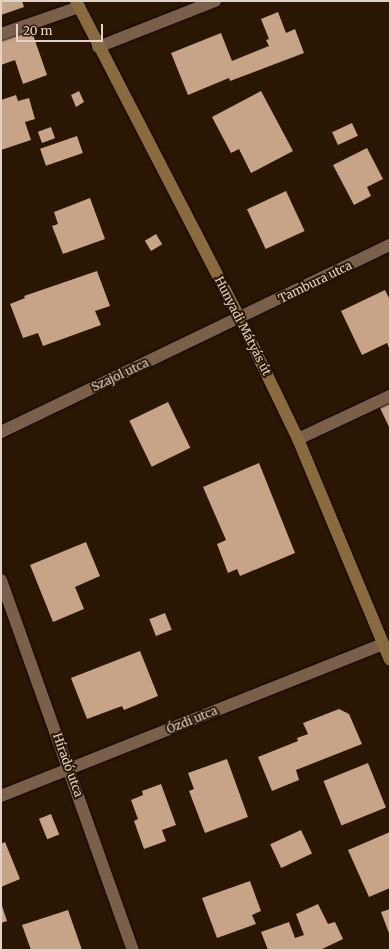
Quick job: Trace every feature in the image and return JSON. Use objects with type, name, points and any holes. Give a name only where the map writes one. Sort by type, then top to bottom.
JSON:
[{"type":"street","points":[[98,46],[215,1]]},
{"type":"street","points":[[1,34],[78,4]]},
{"type":"street","name":"Hunyadi Mátyás út","points":[[78,4],[98,46],[240,319],[298,439],[390,660]]},
{"type":"street","name":"Tambura utca","points":[[240,319],[390,245]]},
{"type":"street","name":"Szajol utca","points":[[1,432],[240,319]]},
{"type":"street","points":[[298,439],[390,396]]},
{"type":"street","name":"Híradó utca","points":[[1,580],[133,950]]},
{"type":"street","name":"Ózdi utca","points":[[1,796],[383,644]]},
{"type":"building","points":[[1,1],[22,1],[24,7],[1,15]]},
{"type":"building","points":[[278,12],[286,33],[295,29],[304,53],[230,81],[229,78],[188,95],[171,53],[221,33],[232,61],[269,46],[266,40],[269,39],[261,19]]},
{"type":"building","points":[[31,29],[47,75],[23,84],[15,60],[1,65],[1,40]]},
{"type":"building","points":[[79,91],[84,102],[76,107],[71,95]]},
{"type":"building","points":[[261,91],[293,151],[251,173],[239,149],[231,153],[212,117]]},
{"type":"building","points":[[16,95],[18,101],[29,98],[35,119],[25,122],[31,140],[1,150],[1,100]]},
{"type":"building","points":[[352,123],[358,136],[338,145],[332,132]]},
{"type":"building","points":[[51,127],[55,138],[42,143],[38,132]]},
{"type":"building","points":[[77,136],[83,153],[46,166],[40,149]]},
{"type":"building","points":[[367,148],[383,179],[367,187],[371,196],[354,205],[333,165]]},
{"type":"building","points":[[286,191],[305,231],[266,249],[247,209]]},
{"type":"building","points":[[90,198],[105,239],[63,254],[52,226],[58,224],[54,212]]},
{"type":"building","points":[[156,234],[162,244],[151,251],[145,241]]},
{"type":"building","points":[[97,271],[110,306],[95,311],[101,325],[43,346],[38,333],[23,338],[10,304],[25,298],[24,296]]},
{"type":"building","points":[[385,290],[390,300],[390,350],[387,343],[362,355],[341,311]]},
{"type":"building","points":[[168,402],[190,448],[152,467],[129,421]]},
{"type":"building","points":[[390,403],[390,429],[380,408]]},
{"type":"building","points":[[259,463],[295,553],[240,576],[237,569],[228,573],[217,544],[226,540],[203,487]]},
{"type":"building","points":[[86,542],[100,576],[75,587],[84,609],[53,622],[30,565]]},
{"type":"building","points":[[165,613],[172,630],[156,636],[149,619]]},
{"type":"building","points":[[140,651],[158,696],[124,710],[122,706],[87,719],[71,678]]},
{"type":"building","points":[[339,709],[349,714],[362,744],[296,770],[299,780],[272,791],[258,757],[298,741],[297,738],[308,734],[303,723]]},
{"type":"building","points":[[227,759],[248,817],[205,833],[189,791],[194,789],[188,773]]},
{"type":"building","points":[[368,763],[386,808],[341,825],[323,781]]},
{"type":"building","points":[[161,784],[176,825],[162,830],[166,841],[144,849],[134,821],[138,819],[131,800],[143,795],[142,791]]},
{"type":"building","points":[[51,814],[59,834],[47,839],[39,819]]},
{"type":"building","points":[[301,830],[312,854],[281,868],[270,844]]},
{"type":"building","points":[[390,832],[390,888],[369,897],[348,850]]},
{"type":"building","points":[[5,842],[20,879],[1,887],[1,844]]},
{"type":"building","points":[[250,881],[261,911],[252,915],[256,924],[217,938],[202,898]]},
{"type":"building","points":[[1,903],[7,921],[1,923]]},
{"type":"building","points":[[318,904],[328,924],[335,922],[343,939],[320,950],[268,950],[261,932],[289,922],[295,938],[304,935],[296,914]]},
{"type":"building","points":[[390,909],[390,936],[381,912]]},
{"type":"building","points":[[68,910],[82,950],[31,950],[22,925]]}]
